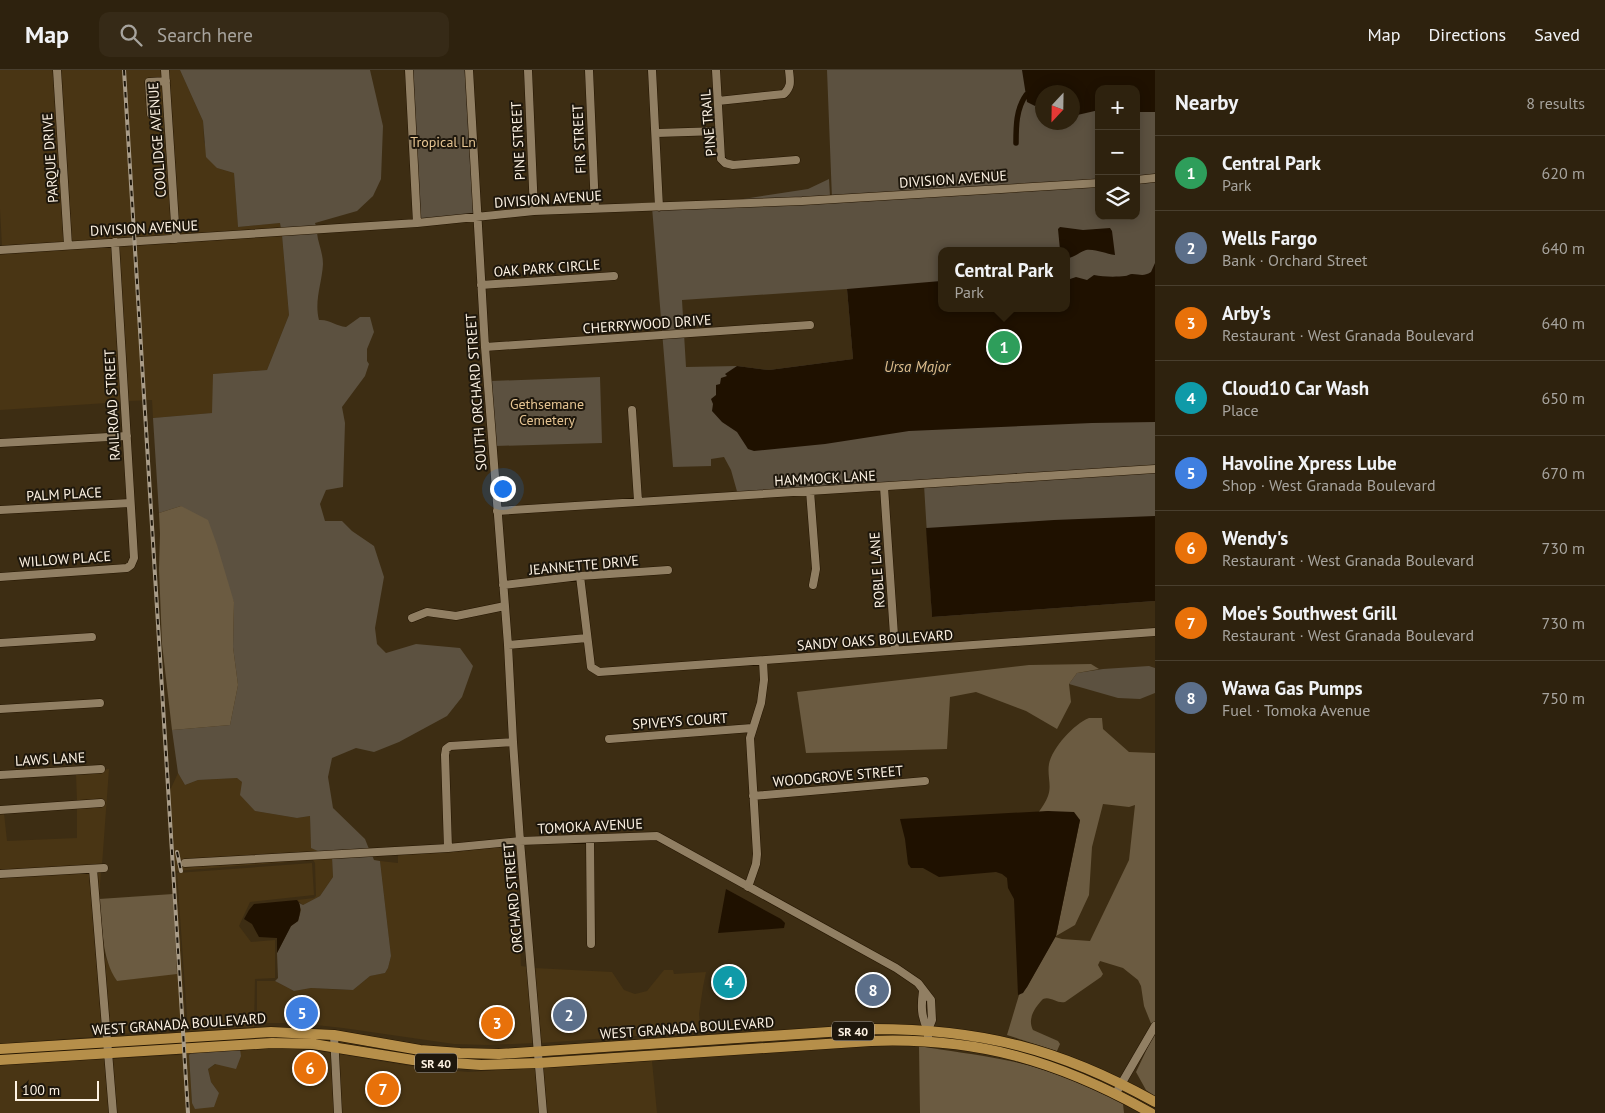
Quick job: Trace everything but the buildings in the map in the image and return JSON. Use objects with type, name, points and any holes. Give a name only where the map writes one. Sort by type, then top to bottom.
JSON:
[{"type":"main road","name":"WEST GRANADA BOULEVARD","points":[[0,1049],[231,1033],[290,1032],[334,1035],[437,1052],[486,1054],[873,1029],[928,1030],[976,1036],[1023,1046],[1071,1062],[1121,1084],[1155,1102]]},
{"type":"main road","name":"WEST GRANADA BOULEVARD","points":[[0,1060],[272,1042],[334,1047],[413,1060],[482,1065],[539,1064],[880,1040],[928,1042],[974,1047],[1024,1058],[1069,1072],[1116,1093],[1151,1113]]},
{"type":"main road","points":[[413,1060],[431,1058],[437,1052]]},
{"type":"street","name":"PARQUE DRIVE","points":[[57,70],[68,245]]},
{"type":"street","name":"COOLIDGE AVENUE","points":[[165,70],[176,239]]},
{"type":"street","points":[[409,70],[417,222]]},
{"type":"street","name":"SOUTH ORCHARD STREET","points":[[469,70],[485,347],[508,645],[513,742]]},
{"type":"street","name":"PINE STREET","points":[[528,70],[534,211]]},
{"type":"street","name":"FIR STREET","points":[[589,70],[595,208]]},
{"type":"street","points":[[652,70],[660,207]]},
{"type":"street","name":"PINE TRAIL","points":[[716,70],[721,159],[725,164],[796,160]]},
{"type":"street","points":[[718,101],[784,94],[790,85],[789,70]]},
{"type":"street","points":[[151,114],[148,82],[166,81]]},
{"type":"street","points":[[656,133],[719,131]]},
{"type":"street","points":[[1140,180],[1155,178]]},
{"type":"street","name":"DIVISION AVENUE","points":[[0,250],[417,222],[534,211],[817,200],[1095,183]]},
{"type":"street","name":"RAILROAD STREET","points":[[115,242],[134,558],[131,565]]},
{"type":"street","name":"OAK PARK CIRCLE","points":[[481,285],[614,276]]},
{"type":"street","name":"CHERRYWOOD DRIVE","points":[[485,347],[810,326]]},
{"type":"street","points":[[632,410],[638,501]]},
{"type":"street","points":[[0,443],[127,436]]},
{"type":"street","name":"HAMMOCK LANE","points":[[497,511],[1155,469]]},
{"type":"street","name":"ROBLE LANE","points":[[884,487],[896,650]]},
{"type":"street","points":[[810,491],[816,569],[813,585]]},
{"type":"street","name":"PALM PLACE","points":[[0,510],[130,503]]},
{"type":"street","name":"WILLOW PLACE","points":[[0,577],[127,568],[131,565]]},
{"type":"street","name":"JEANNETTE DRIVE","points":[[503,586],[580,576],[668,570]]},
{"type":"street","points":[[508,645],[587,638],[580,576]]},
{"type":"street","points":[[412,618],[426,612],[456,616],[505,606]]},
{"type":"street","name":"SANDY OAKS BOULEVARD","points":[[587,638],[591,667],[597,671],[763,661],[1155,632]]},
{"type":"street","points":[[0,643],[92,637]]},
{"type":"street","points":[[748,887],[756,864],[750,738],[761,703],[764,680],[763,661]]},
{"type":"street","points":[[0,709],[100,703]]},
{"type":"street","name":"SPIVEYS COURT","points":[[609,739],[752,728]]},
{"type":"street","points":[[448,848],[446,749],[450,746],[513,742]]},
{"type":"street","name":"ORCHARD STREET","points":[[513,742],[543,1113]]},
{"type":"street","name":"LAWS LANE","points":[[0,775],[101,769]]},
{"type":"street","name":"WOODGROVE STREET","points":[[753,796],[924,781]]},
{"type":"street","points":[[0,810],[101,804]]},
{"type":"street","name":"TOMOKA AVENUE","points":[[185,863],[448,848],[520,841],[656,836],[896,968],[918,983],[931,1000],[932,1020],[928,1030],[928,1042]]},
{"type":"street","points":[[590,839],[591,944]]},
{"type":"street","points":[[0,874],[104,868]]},
{"type":"street","points":[[93,869],[113,1113]]},
{"type":"street","points":[[1116,1093],[1155,1026]]},
{"type":"street","points":[[231,1033],[232,1044]]},
{"type":"street","points":[[334,1035],[338,1113]]},
{"type":"street","points":[[711,1040],[712,1051]]},
{"type":"shaded area","points":[[0,70],[54,70],[65,242],[2,247],[0,209]]},
{"type":"shaded area","points":[[60,70],[162,70],[163,78],[146,83],[148,118],[154,117],[152,85],[163,84],[173,236],[71,242]]},
{"type":"shaded area","points":[[168,70],[180,70],[203,121],[204,142],[217,168],[234,173],[238,227],[280,223],[281,229],[179,236]]},
{"type":"shaded area","points":[[282,235],[289,315],[267,370],[213,374],[213,413],[153,418],[152,400],[128,401],[119,245]]},
{"type":"shaded area","points":[[113,246],[122,402],[0,410],[0,253]]},
{"type":"shaded area","points":[[181,506],[208,520],[234,602],[233,647],[238,685],[230,725],[172,730],[162,644],[159,513]]},
{"type":"shaded area","points":[[1091,664],[1099,669],[1077,673],[1069,684],[1071,702],[1057,729],[1026,711],[976,692],[950,697],[947,749],[806,753],[797,692],[1029,665]]},
{"type":"shaded area","points":[[1089,718],[1102,718],[1103,729],[1129,752],[1155,753],[1155,1021],[1152,1026],[1144,1006],[1141,986],[1138,980],[1123,968],[1100,961],[1098,965],[1103,974],[1101,977],[1065,1002],[1049,998],[1043,999],[1031,1017],[1033,1030],[1058,1041],[1060,1044],[1057,1051],[1007,1035],[1019,995],[1027,987],[1055,937],[1090,941],[1129,860],[1135,805],[1129,807],[1103,804],[1092,847],[1089,895],[1075,925],[1056,936],[1080,820],[1048,811],[1038,813],[1049,792],[1049,764],[1054,751],[1077,725]]},
{"type":"shaded area","points":[[109,769],[102,865],[0,871],[0,813],[4,813],[7,841],[77,838],[77,808],[103,807],[104,801],[77,802],[76,773]]},
{"type":"shaded area","points":[[178,773],[185,785],[198,780],[237,778],[242,782],[255,811],[297,818],[310,816],[311,847],[320,852],[182,860],[182,866],[332,857],[333,877],[320,896],[303,905],[297,900],[314,898],[316,896],[315,863],[313,860],[176,871],[186,1028],[109,1035],[96,872],[101,871],[99,898],[105,957],[117,981],[177,973],[167,797]]},
{"type":"shaded area","points":[[515,845],[521,966],[528,967],[535,1043],[454,1044],[298,1023],[257,1023],[257,981],[275,981],[294,991],[311,988],[353,990],[370,976],[385,973],[391,956],[380,861],[398,863],[398,854]]},
{"type":"shaded area","points":[[312,863],[314,895],[250,902],[239,926],[251,942],[275,940],[275,978],[255,979],[254,1027],[188,1031],[177,873]]},
{"type":"shaded area","points":[[90,872],[103,1036],[0,1044],[0,877]]},
{"type":"shaded area","points":[[173,894],[177,974],[117,981],[105,952],[99,899]]},
{"type":"shaded area","points":[[534,968],[612,972],[624,990],[635,994],[647,991],[664,970],[673,970],[674,974],[706,972],[699,1014],[700,1024],[705,1031],[541,1043]]},
{"type":"shaded area","points":[[1155,1032],[1155,1096],[1146,1090],[1136,1072]]},
{"type":"shaded area","points":[[919,1046],[1021,1063],[1051,1072],[1123,1104],[1124,1113],[920,1113]]},
{"type":"shaded area","points":[[240,1049],[300,1049],[332,1053],[336,1113],[116,1113],[111,1059],[178,1055],[193,1051],[189,1055],[192,1103],[219,1093],[211,1082],[208,1069]]},
{"type":"shaded area","points":[[338,1054],[410,1066],[468,1072],[537,1068],[540,1113],[341,1113]]},
{"type":"shaded area","points":[[105,1059],[110,1113],[0,1113],[0,1063]]},
{"type":"shaded area","points":[[652,1061],[657,1113],[546,1113],[543,1068]]},
{"type":"green space","points":[[180,70],[370,70],[383,126],[381,179],[373,196],[357,211],[315,223],[316,226],[281,229],[280,223],[238,227],[234,173],[217,168],[206,157],[203,121]]},
{"type":"green space","name":"Tropical Ln","points":[[412,70],[466,70],[474,215],[420,219]]},
{"type":"green space","points":[[827,70],[1155,70],[1155,601],[932,617],[924,485],[738,495],[731,470],[724,457],[711,459],[711,466],[673,467],[652,207],[832,199]],"holes":[[[847,289],[853,359],[769,370],[737,366],[686,367],[682,300]]]},
{"type":"green space","points":[[829,179],[830,196],[730,201],[808,189]]},
{"type":"green space","points":[[317,233],[323,264],[317,306],[319,320],[346,327],[360,317],[370,317],[374,332],[367,349],[367,361],[369,364],[365,376],[342,407],[345,423],[343,487],[326,490],[320,504],[325,521],[342,521],[352,531],[374,546],[384,577],[375,628],[377,644],[386,653],[416,644],[460,648],[473,666],[462,697],[447,716],[399,742],[374,752],[356,748],[332,758],[328,777],[333,808],[365,839],[369,849],[320,852],[311,848],[310,816],[297,818],[255,811],[240,795],[242,782],[237,778],[198,780],[185,785],[178,773],[172,730],[230,725],[238,685],[233,647],[234,602],[181,506],[159,513],[153,418],[212,413],[213,374],[267,370],[289,315],[282,235]]},
{"type":"green space","name":"Gethsemane Cemetery","points":[[600,377],[602,443],[495,446],[491,381]]},
{"type":"green space","points":[[1149,666],[1155,668],[1155,693],[1140,699],[1118,698],[1069,684],[1077,673]]},
{"type":"green space","points":[[372,855],[374,860],[380,861],[391,956],[385,973],[370,976],[353,990],[311,988],[294,991],[275,981],[278,978],[277,953],[291,926],[298,921],[301,910],[299,903],[303,905],[320,896],[333,877],[332,857]]},
{"type":"green space","points":[[240,1049],[241,1056],[236,1069],[215,1064],[208,1069],[211,1082],[219,1093],[214,1107],[195,1109],[192,1103],[189,1055],[193,1051]]},
{"type":"water","points":[[1022,70],[1155,70],[1155,112],[1140,112],[1140,85],[1095,85],[1095,111],[1080,114],[1080,85],[1035,85],[1035,106],[1027,102]]},
{"type":"water","points":[[1060,227],[1083,230],[1110,228],[1115,255],[1086,250],[1070,257],[1070,247],[1060,247],[1058,229]]},
{"type":"water","name":"Ursa Major","points":[[1155,263],[1155,422],[909,431],[825,444],[754,451],[748,449],[737,432],[722,422],[712,411],[713,404],[711,399],[716,395],[716,385],[720,384],[721,378],[727,376],[725,374],[737,366],[769,370],[853,359],[847,289],[938,281],[938,312],[1070,312],[1070,279],[1076,277],[1087,280],[1094,275],[1114,277],[1132,274],[1142,275],[1151,272]]},
{"type":"water","points":[[1155,516],[1155,601],[932,617],[926,528]]},
{"type":"water","points":[[1048,811],[1074,812],[1080,820],[1056,936],[1027,987],[1023,993],[1018,995],[1014,899],[1008,888],[1007,878],[996,872],[939,877],[923,868],[911,868],[908,864],[900,819]]},
{"type":"water","points":[[726,889],[781,919],[785,923],[784,928],[718,933]]},
{"type":"water","points":[[297,900],[300,907],[298,921],[291,926],[277,953],[277,938],[259,937],[252,924],[244,919],[254,904]]},
{"type":"waterway","points":[[1016,143],[1018,112],[1026,95]]},
{"type":"railway","points":[[124,70],[188,1113]]},
{"type":"railway","points":[[177,852],[181,871]]},
{"type":"place","name":"Central Park","points":[[1004,347]]},
{"type":"place","name":"Cloud10 Car Wash","points":[[729,982]]},
{"type":"place","name":"Wawa Gas Pumps","points":[[873,990]]},
{"type":"place","name":"Havoline Xpress Lube","points":[[302,1013]]},
{"type":"place","name":"Wells Fargo","points":[[569,1015]]},
{"type":"place","name":"Arby's","points":[[497,1023]]},
{"type":"place","name":"Wendy's","points":[[310,1068]]},
{"type":"place","name":"Moe's Southwest Grill","points":[[383,1089]]}]
